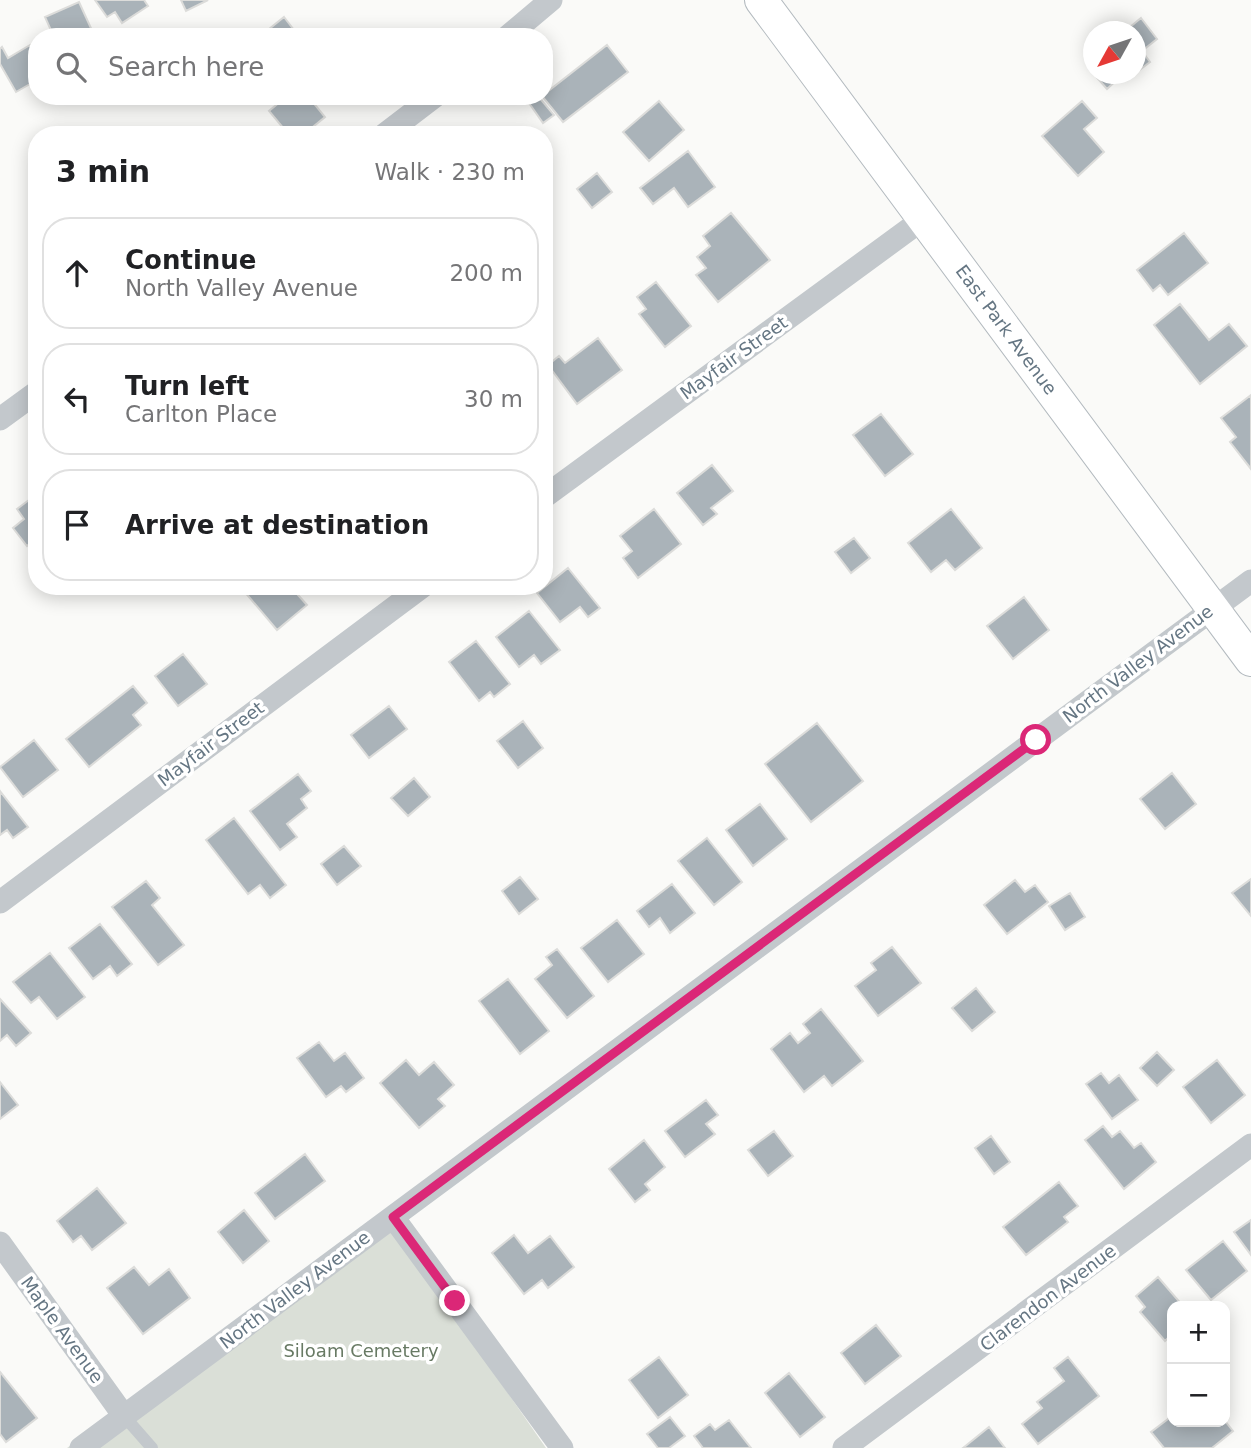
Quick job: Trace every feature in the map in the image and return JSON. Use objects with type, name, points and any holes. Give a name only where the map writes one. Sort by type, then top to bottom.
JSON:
[{"type":"main road","name":"East Park Avenue","points":[[761,0],[1251,660]]},
{"type":"street","points":[[518,28],[551,0]]},
{"type":"street","points":[[396,126],[423,105]]},
{"type":"street","name":"Mayfair Street","points":[[553,490],[923,219]]},
{"type":"street","points":[[0,419],[28,399]]},
{"type":"street","name":"North Valley Avenue","points":[[81,1448],[1251,581]]},
{"type":"street","name":"Mayfair Street","points":[[0,902],[411,595]]},
{"type":"street","name":"Clarendon Avenue","points":[[844,1448],[1251,1145]]},
{"type":"street","points":[[393,1217],[562,1448]]},
{"type":"street","name":"Maple Avenue","points":[[0,1243],[124,1416]]},
{"type":"lane","points":[[124,1416],[152,1448]]},
{"type":"green space","name":"Siloam Cemetery","points":[[383,1213],[546,1448],[67,1448]]},
{"type":"building","points":[[95,0],[144,0],[148,6],[122,23],[115,12],[107,17]]},
{"type":"building","points":[[181,0],[208,0],[186,11]]},
{"type":"building","points":[[79,2],[91,28],[50,28],[45,17]]},
{"type":"building","points":[[284,17],[292,28],[270,28]]},
{"type":"building","points":[[1146,25],[1157,39],[1146,48]]},
{"type":"building","points":[[607,45],[628,72],[563,122],[549,105],[553,105],[553,87]]},
{"type":"building","points":[[28,46],[28,85],[16,92],[0,64],[2,47],[8,58]]},
{"type":"building","points":[[659,101],[684,130],[649,161],[623,132]]},
{"type":"building","points":[[1082,101],[1097,118],[1084,129],[1104,152],[1078,176],[1042,136]]},
{"type":"building","points":[[276,105],[315,105],[325,117],[314,126],[282,126],[269,111]]},
{"type":"building","points":[[530,105],[546,105],[554,115],[543,123]]},
{"type":"building","points":[[688,151],[715,187],[688,207],[674,188],[653,204],[640,188]]},
{"type":"building","points":[[597,173],[612,192],[592,208],[577,189]]},
{"type":"building","points":[[731,213],[770,260],[718,302],[696,275],[706,268],[697,257],[710,246],[703,236]]},
{"type":"building","points":[[1184,233],[1208,263],[1168,295],[1160,285],[1153,291],[1137,270]]},
{"type":"building","points":[[656,282],[691,326],[665,347],[639,314],[646,309],[637,297]]},
{"type":"building","points":[[1180,304],[1209,340],[1229,324],[1247,346],[1200,384],[1154,325]]},
{"type":"building","points":[[598,338],[622,370],[577,404],[553,372],[553,361],[559,356],[565,363]]},
{"type":"building","points":[[1251,395],[1251,469],[1230,442],[1236,437],[1221,418]]},
{"type":"building","points":[[881,414],[913,454],[885,476],[853,435]]},
{"type":"building","points":[[712,465],[733,491],[711,508],[717,514],[703,525],[677,493]]},
{"type":"building","points":[[28,501],[27,546],[13,528],[24,519],[17,509]]},
{"type":"building","points":[[654,509],[681,544],[638,578],[623,558],[632,551],[620,536]]},
{"type":"building","points":[[951,509],[982,548],[955,570],[946,560],[931,572],[908,543]]},
{"type":"building","points":[[854,538],[870,558],[851,573],[835,552]]},
{"type":"building","points":[[568,568],[600,608],[588,617],[580,607],[560,622],[539,595],[553,595],[553,580]]},
{"type":"building","points":[[247,595],[298,595],[307,605],[277,630]]},
{"type":"building","points":[[1024,597],[1049,630],[1013,659],[987,626]]},
{"type":"building","points":[[529,611],[560,650],[541,664],[534,655],[519,667],[496,637]]},
{"type":"building","points":[[476,641],[510,684],[494,697],[490,692],[479,701],[449,662]]},
{"type":"building","points":[[183,654],[207,684],[178,706],[155,676]]},
{"type":"building","points":[[133,686],[147,703],[133,715],[141,725],[89,767],[66,739]]},
{"type":"building","points":[[389,706],[407,729],[369,758],[351,735]]},
{"type":"building","points":[[523,721],[543,748],[518,768],[497,741]]},
{"type":"building","points":[[817,723],[863,781],[811,822],[765,764]]},
{"type":"building","points":[[34,740],[58,770],[23,797],[0,767]]},
{"type":"building","points":[[1172,773],[1196,804],[1165,829],[1140,799]]},
{"type":"building","points":[[298,774],[311,791],[301,799],[307,808],[287,824],[297,837],[280,850],[250,811]]},
{"type":"building","points":[[414,778],[430,797],[408,816],[391,798]]},
{"type":"building","points":[[0,791],[28,827],[13,838],[7,830],[0,835]]},
{"type":"building","points":[[760,804],[787,839],[753,866],[726,830]]},
{"type":"building","points":[[234,818],[286,885],[270,898],[260,885],[248,894],[206,840]]},
{"type":"building","points":[[707,838],[742,882],[714,905],[678,861]]},
{"type":"building","points":[[344,846],[361,866],[337,885],[321,864]]},
{"type":"building","points":[[520,877],[538,899],[519,914],[502,891]]},
{"type":"building","points":[[1251,879],[1251,916],[1232,893]]},
{"type":"building","points":[[1015,880],[1025,892],[1035,885],[1048,902],[1007,934],[984,905]]},
{"type":"building","points":[[146,881],[160,898],[152,905],[184,945],[158,965],[112,907]]},
{"type":"building","points":[[672,884],[695,913],[670,933],[660,918],[649,927],[637,911]]},
{"type":"building","points":[[1070,893],[1085,917],[1065,930],[1049,906]]},
{"type":"building","points":[[617,920],[644,954],[608,982],[581,948]]},
{"type":"building","points":[[100,924],[132,964],[117,976],[110,966],[93,979],[69,948]]},
{"type":"building","points":[[892,947],[921,983],[878,1016],[855,986],[876,970],[871,963]]},
{"type":"building","points":[[557,949],[594,996],[567,1018],[535,979],[552,965],[546,957]]},
{"type":"building","points":[[50,953],[85,997],[57,1019],[39,997],[31,1003],[13,982]]},
{"type":"building","points":[[508,979],[549,1031],[520,1054],[479,1001]]},
{"type":"building","points":[[976,988],[995,1012],[972,1031],[952,1008]]},
{"type":"building","points":[[0,999],[31,1033],[16,1046],[7,1035],[0,1041]]},
{"type":"building","points":[[821,1009],[863,1061],[832,1086],[824,1076],[804,1092],[771,1049],[790,1033],[798,1043],[810,1033],[803,1024]]},
{"type":"building","points":[[319,1042],[334,1061],[345,1053],[364,1078],[346,1092],[341,1086],[326,1097],[297,1058]]},
{"type":"building","points":[[1157,1052],[1174,1070],[1157,1086],[1140,1068]]},
{"type":"building","points":[[406,1060],[419,1075],[434,1062],[454,1085],[438,1099],[445,1106],[419,1128],[380,1083]]},
{"type":"building","points":[[1217,1060],[1245,1095],[1211,1123],[1183,1087]]},
{"type":"building","points":[[1101,1073],[1109,1083],[1119,1075],[1138,1100],[1112,1119],[1086,1084]]},
{"type":"building","points":[[0,1082],[18,1105],[0,1119]]},
{"type":"building","points":[[706,1100],[718,1115],[706,1124],[715,1134],[685,1157],[665,1131]]},
{"type":"building","points":[[1103,1126],[1112,1137],[1120,1131],[1134,1148],[1141,1143],[1156,1162],[1124,1189],[1085,1140]]},
{"type":"building","points":[[774,1131],[793,1156],[768,1176],[748,1150]]},
{"type":"building","points":[[991,1136],[1010,1162],[994,1174],[975,1148]]},
{"type":"building","points":[[644,1140],[665,1167],[645,1184],[650,1190],[635,1202],[609,1169]]},
{"type":"building","points":[[305,1154],[325,1181],[275,1219],[255,1193]]},
{"type":"building","points":[[1059,1182],[1078,1206],[1064,1217],[1068,1222],[1026,1255],[1003,1227]]},
{"type":"building","points":[[97,1188],[126,1223],[92,1250],[81,1236],[73,1242],[57,1221]]},
{"type":"building","points":[[244,1210],[269,1241],[243,1263],[218,1232]]},
{"type":"building","points":[[1251,1220],[1251,1255],[1234,1232]]},
{"type":"building","points":[[514,1235],[528,1253],[550,1236],[574,1267],[548,1288],[542,1280],[524,1294],[492,1253]]},
{"type":"building","points":[[1223,1241],[1247,1271],[1211,1300],[1186,1270]]},
{"type":"building","points":[[134,1267],[149,1285],[169,1269],[190,1298],[143,1334],[107,1288]]},
{"type":"building","points":[[1158,1277],[1179,1301],[1167,1301],[1165,1341],[1140,1312],[1145,1307],[1136,1296]]},
{"type":"building","points":[[876,1325],[901,1356],[865,1384],[841,1353]]},
{"type":"building","points":[[659,1357],[688,1395],[658,1418],[629,1380]]},
{"type":"building","points":[[1068,1357],[1099,1396],[1038,1444],[1022,1424],[1042,1408],[1037,1402],[1064,1381],[1054,1368]]},
{"type":"building","points":[[0,1372],[37,1418],[6,1442],[0,1434]]},
{"type":"building","points":[[789,1373],[825,1417],[800,1437],[765,1393]]},
{"type":"building","points":[[670,1417],[685,1436],[669,1448],[658,1448],[647,1434]]},
{"type":"building","points":[[729,1420],[751,1448],[703,1448],[694,1436],[710,1424],[715,1430]]},
{"type":"building","points":[[1167,1420],[1167,1427],[1230,1427],[1233,1431],[1212,1448],[1164,1448],[1151,1432]]},
{"type":"building","points":[[989,1427],[1005,1448],[963,1448]]},
{"type":"route","points":[[455,1301],[393,1217],[1036,740]]}]
